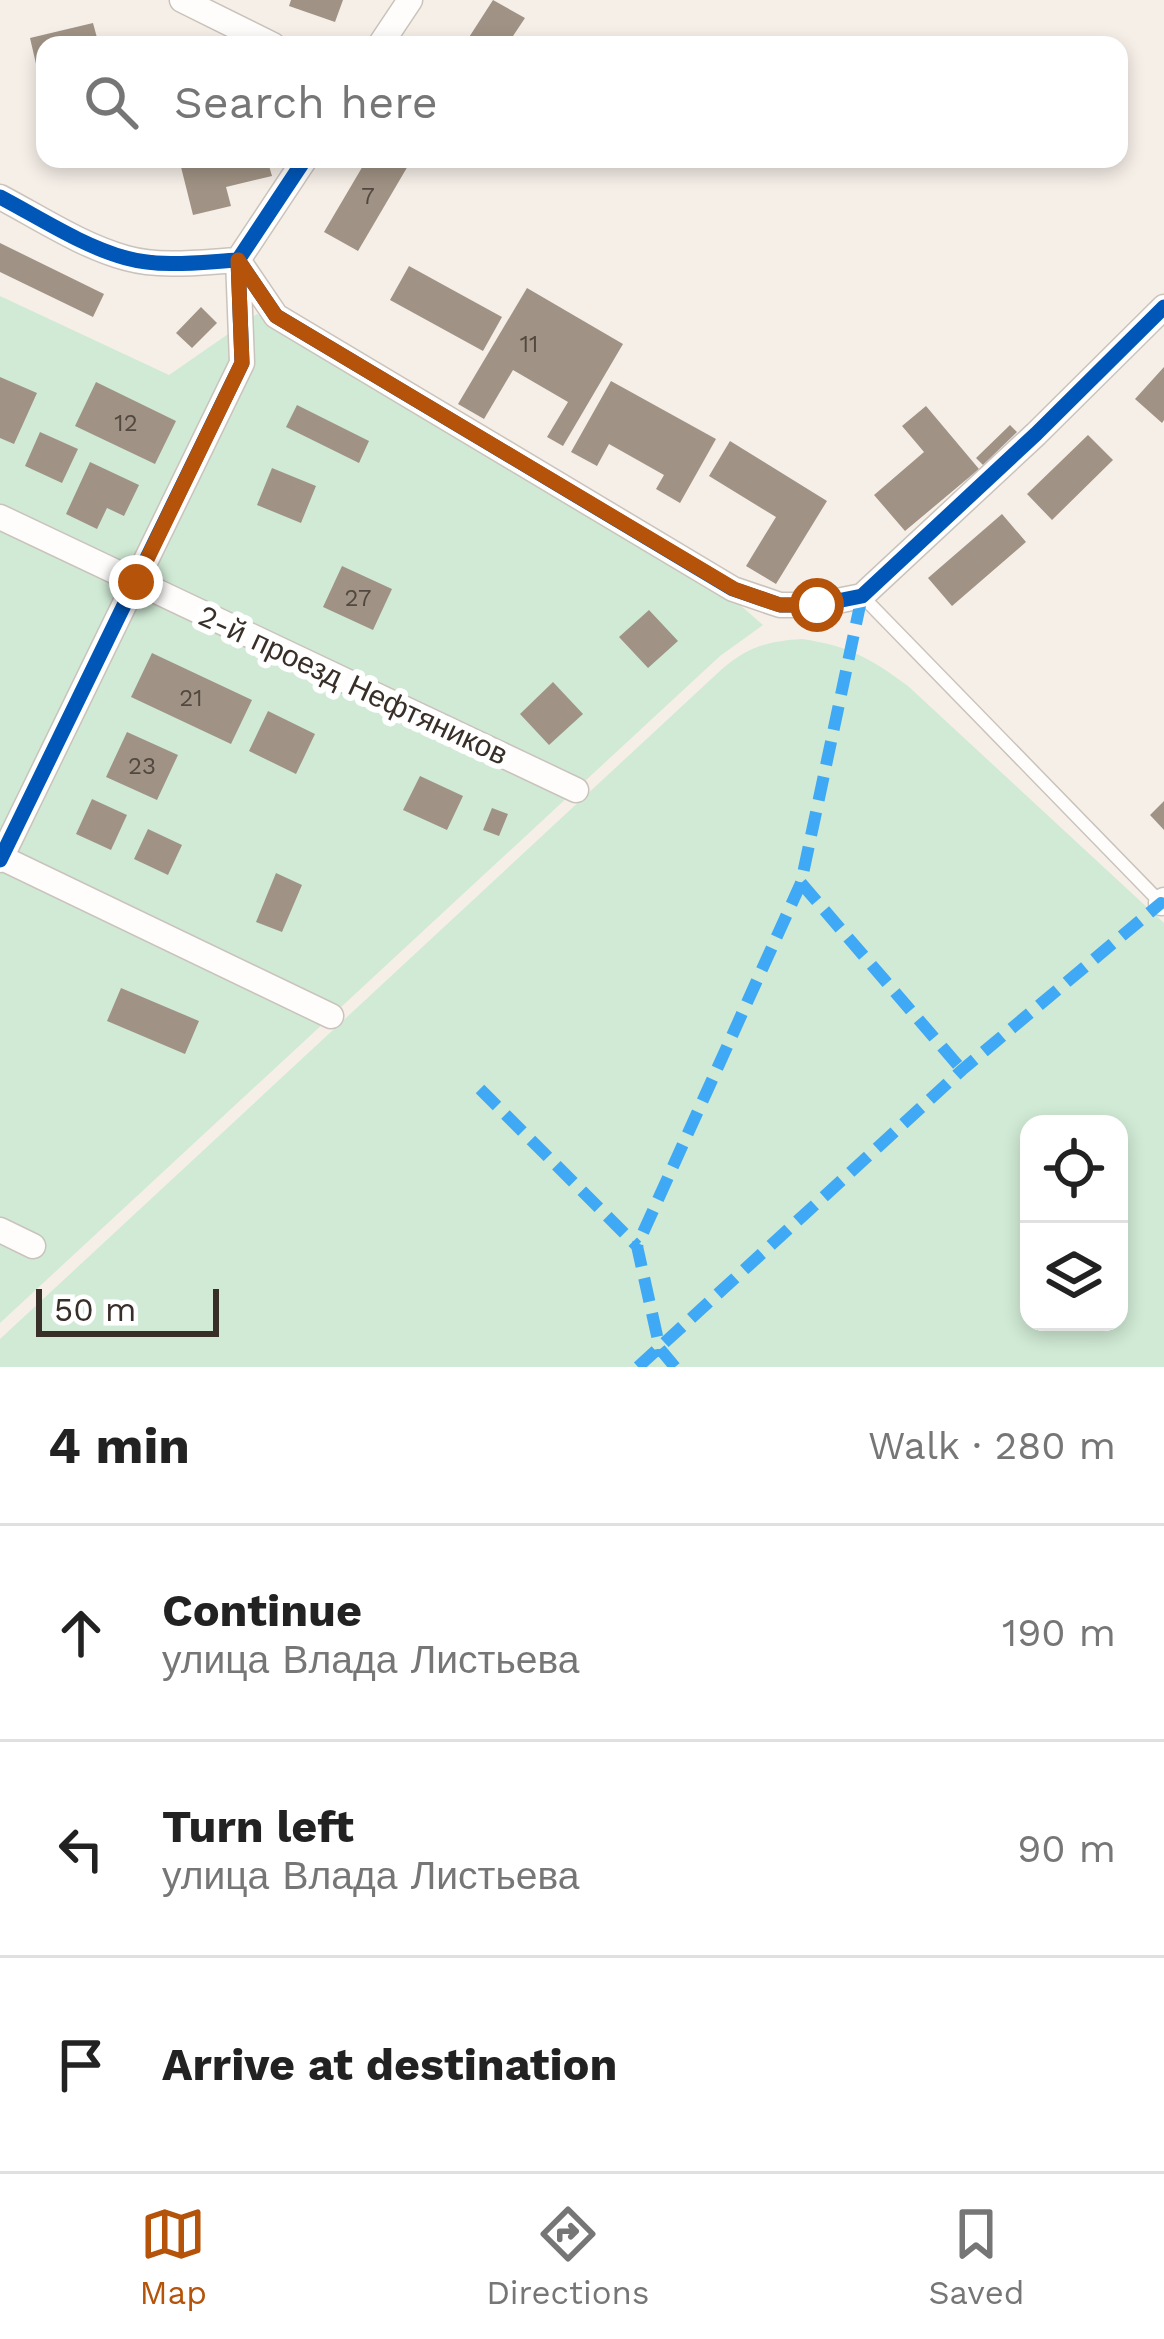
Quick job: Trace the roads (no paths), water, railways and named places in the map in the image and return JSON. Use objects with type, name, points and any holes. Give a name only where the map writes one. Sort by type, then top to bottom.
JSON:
[{"type":"street","points":[[182,0],[255,36]]},
{"type":"street","points":[[386,36],[410,0]]},
{"type":"street","points":[[299,168],[238,260],[242,363],[0,858],[332,1016]]},
{"type":"street","points":[[0,197],[128,259],[173,264],[238,260]]},
{"type":"street","points":[[238,260],[276,316],[734,589],[780,605],[817,605],[862,596],[1164,307]]},
{"type":"street","name":"2-й проезд Нефтяников","points":[[0,518],[575,790]]},
{"type":"street","points":[[0,1230],[33,1246]]},
{"type":"lane","points":[[862,596],[1162,901]]}]
